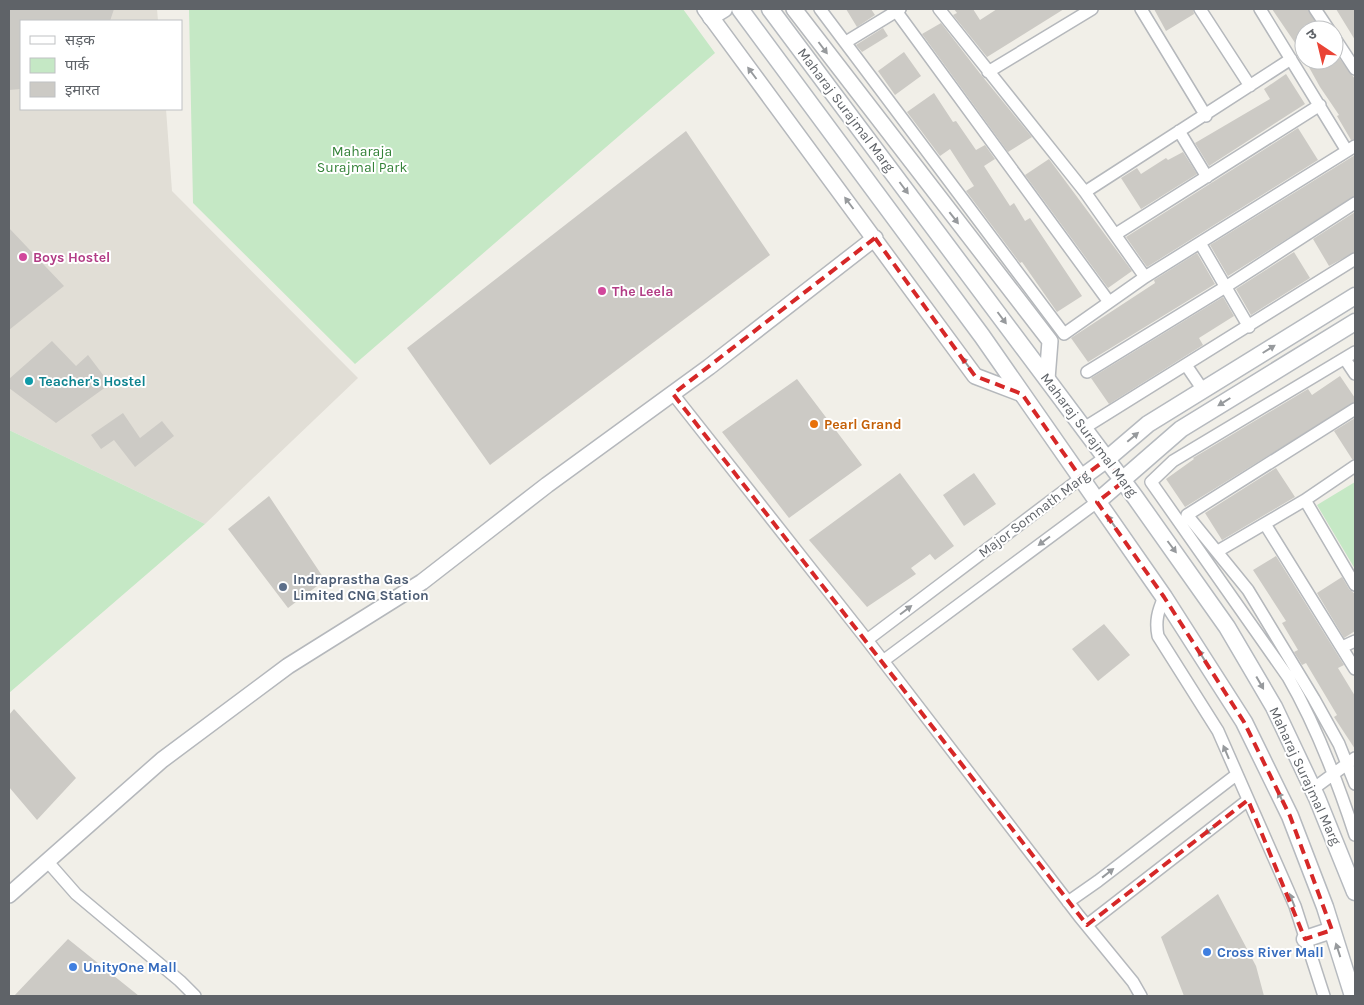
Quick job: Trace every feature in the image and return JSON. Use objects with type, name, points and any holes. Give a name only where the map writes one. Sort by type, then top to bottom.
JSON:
[{"type":"main road","name":"Maharaj Surajmal Marg","points":[[740,9],[1022,394],[1164,597],[1244,722],[1290,816],[1332,930],[1353,996]]},
{"type":"main road","name":"Maharaj Surajmal Marg","points":[[770,9],[1107,459],[1188,569],[1227,627],[1274,707],[1313,789],[1355,892]]},
{"type":"main road","name":"Major Somnath Marg","points":[[1081,478],[1107,459],[1148,424],[1355,296]]},
{"type":"main road","name":"Major Somnath Marg","points":[[1097,502],[1123,482],[1181,429],[1355,322]]},
{"type":"main road","points":[[1305,939],[1332,930]]},
{"type":"street","points":[[794,9],[1050,341],[1047,379]]},
{"type":"street","points":[[820,9],[1064,334],[1146,277],[1351,148],[1320,105],[1260,9]]},
{"type":"street","points":[[939,9],[1084,192],[1146,277]]},
{"type":"street","points":[[988,72],[1092,9]]},
{"type":"street","points":[[1141,9],[1206,116]]},
{"type":"street","points":[[1200,9],[1250,86]]},
{"type":"street","points":[[1315,9],[1322,20]]},
{"type":"street","points":[[846,42],[898,10],[1109,302]]},
{"type":"street","name":"Maharaj Surajmal Marg","points":[[713,12],[975,376],[1022,394]]},
{"type":"street","points":[[1344,52],[1355,69]]},
{"type":"street","points":[[1084,192],[1179,131],[1206,116],[1291,59]]},
{"type":"street","points":[[1116,234],[1320,105]]},
{"type":"street","points":[[1179,131],[1207,177]]},
{"type":"street","points":[[1087,372],[1227,286],[1355,203]]},
{"type":"street","points":[[9,895],[170,754],[288,666],[422,582],[547,485],[673,394],[874,238]]},
{"type":"street","points":[[1200,243],[1227,286],[1249,327]]},
{"type":"street","points":[[1084,428],[1249,327],[1355,259]]},
{"type":"street","points":[[1355,352],[1173,460],[1151,482],[1288,677],[1303,704],[1334,772],[1355,835]]},
{"type":"street","points":[[1345,358],[1355,374]]},
{"type":"street","points":[[1186,365],[1203,390]]},
{"type":"street","points":[[673,394],[867,640],[1068,902],[1133,982],[1141,996]]},
{"type":"street","points":[[1355,409],[1187,515],[1248,590],[1278,638],[1339,744],[1351,761],[1355,784]]},
{"type":"street","points":[[1218,552],[1305,500],[1355,466]]},
{"type":"street","name":"Major Somnath Marg","points":[[867,640],[1081,478]]},
{"type":"street","points":[[1305,500],[1355,585]]},
{"type":"street","name":"Major Somnath Marg","points":[[883,661],[1097,502]]},
{"type":"street","points":[[1265,524],[1355,669]]},
{"type":"street","points":[[1164,597],[1157,612],[1156,626],[1158,636],[1218,731],[1295,906],[1324,996]]},
{"type":"street","points":[[1342,647],[1355,641]]},
{"type":"street","points":[[1313,789],[1351,761]]},
{"type":"street","points":[[1068,902],[1236,775]]},
{"type":"street","points":[[1087,925],[1248,800]]},
{"type":"street","points":[[47,861],[76,894],[180,981],[195,996]]},
{"type":"highlighted area","points":[[875,238],[975,376],[1022,394],[1081,478],[1107,459],[1123,482],[1097,502],[1164,597],[1244,722],[1290,816],[1332,930],[1305,939],[1248,800],[1087,925],[673,394]]},
{"type":"shaded area","points":[[9,9],[157,9],[158,20],[20,20],[20,110],[166,110],[172,191],[358,378],[205,524],[9,430]]},
{"type":"green space","name":"Maharaja Surajmal Park","points":[[189,9],[683,9],[715,53],[355,364],[193,203]]},
{"type":"green space","points":[[9,430],[205,524],[9,693]]},
{"type":"green space","points":[[1355,482],[1355,569],[1317,505]]},
{"type":"building","points":[[9,9],[114,9],[110,20],[20,20],[20,89],[9,90]]},
{"type":"building","points":[[846,9],[871,9],[875,15],[857,27]]},
{"type":"building","points":[[954,9],[973,9],[980,20],[997,9],[1064,9],[987,57],[953,15],[957,13]]},
{"type":"building","points":[[1154,9],[1193,9],[1194,14],[1166,31]]},
{"type":"building","points":[[1272,9],[1308,9],[1314,20],[1294,20],[1294,41]]},
{"type":"building","points":[[1336,9],[1355,9],[1355,40],[1344,20]]},
{"type":"building","points":[[941,23],[1032,137],[1008,152],[922,34]]},
{"type":"building","points":[[883,28],[888,36],[862,52],[856,45]]},
{"type":"building","points":[[904,52],[921,76],[895,95],[878,71]]},
{"type":"building","points":[[1344,64],[1355,79],[1355,139],[1351,140],[1337,116],[1339,115],[1311,70],[1344,70]]},
{"type":"building","points":[[1286,74],[1305,104],[1209,166],[1195,143],[1270,99],[1264,89]]},
{"type":"building","points":[[934,93],[953,122],[956,121],[976,150],[985,145],[995,159],[984,166],[1010,206],[1014,203],[1025,221],[1030,218],[1082,296],[1057,312],[1022,262],[1020,263],[966,191],[974,186],[950,149],[940,156],[907,112]]},
{"type":"building","points":[[1298,128],[1318,160],[1147,267],[1126,237]]},
{"type":"building","name":"The Leela","points":[[686,131],[770,255],[490,465],[407,348]]},
{"type":"building","points":[[1183,152],[1197,174],[1141,209],[1121,178],[1137,168],[1141,174],[1166,158],[1168,160]]},
{"type":"building","points":[[1355,155],[1355,196],[1228,276],[1210,245]]},
{"type":"building","points":[[1049,159],[1132,271],[1108,288],[1025,175]]},
{"type":"building","points":[[1355,212],[1355,252],[1329,266],[1313,239]]},
{"type":"building","name":"Boys Hostel","points":[[9,228],[64,286],[9,330]]},
{"type":"building","points":[[1294,252],[1310,278],[1251,315],[1236,289]]},
{"type":"building","points":[[1197,253],[1215,284],[1088,362],[1071,338],[1155,283],[1154,280]]},
{"type":"building","points":[[1223,297],[1234,316],[1199,338],[1203,345],[1109,404],[1091,378]]},
{"type":"building","name":"Teacher's Hostel","points":[[52,341],[76,366],[88,355],[110,384],[56,423],[9,388],[9,379]]},
{"type":"building","points":[[1340,376],[1355,398],[1355,402],[1185,507],[1166,479],[1193,458],[1308,389],[1312,395]]},
{"type":"building","points":[[797,379],[862,465],[789,518],[722,432]]},
{"type":"building","points":[[123,413],[140,438],[162,421],[174,436],[135,467],[114,440],[101,449],[91,435]]},
{"type":"building","points":[[1355,418],[1355,459],[1352,459],[1334,431]]},
{"type":"building","points":[[1276,468],[1295,497],[1222,540],[1205,513]]},
{"type":"building","points":[[900,473],[954,546],[935,560],[930,554],[911,568],[916,574],[867,607],[809,540]]},
{"type":"building","points":[[974,473],[996,504],[964,526],[943,495]]},
{"type":"building","points":[[269,496],[325,580],[288,608],[228,529]]},
{"type":"building","points":[[1276,556],[1344,665],[1338,668],[1355,696],[1355,749],[1334,717],[1337,715],[1306,663],[1302,665],[1294,652],[1298,650],[1282,623],[1286,621],[1253,570]]},
{"type":"building","points":[[1342,577],[1349,589],[1355,594],[1355,631],[1344,638],[1317,593]]},
{"type":"building","points":[[1104,624],[1130,655],[1098,681],[1072,649]]},
{"type":"building","points":[[14,709],[76,778],[37,820],[9,787],[9,715]]},
{"type":"building","name":"Cross River Mall","points":[[1218,894],[1256,966],[1264,996],[1184,996],[1161,937]]},
{"type":"building","name":"UnityOne Mall","points":[[68,939],[139,996],[14,996]]},
{"type":"place","name":"Boys Hostel","points":[[23,257]]},
{"type":"place","name":"The Leela","points":[[602,291]]},
{"type":"place","name":"Teacher's Hostel","points":[[29,381]]},
{"type":"place","name":"Pearl Grand","points":[[814,424]]},
{"type":"place","name":"Indraprastha Gas Limited CNG Station","points":[[283,587]]},
{"type":"place","name":"Cross River Mall","points":[[1207,952]]},
{"type":"place","name":"UnityOne Mall","points":[[73,967]]}]
